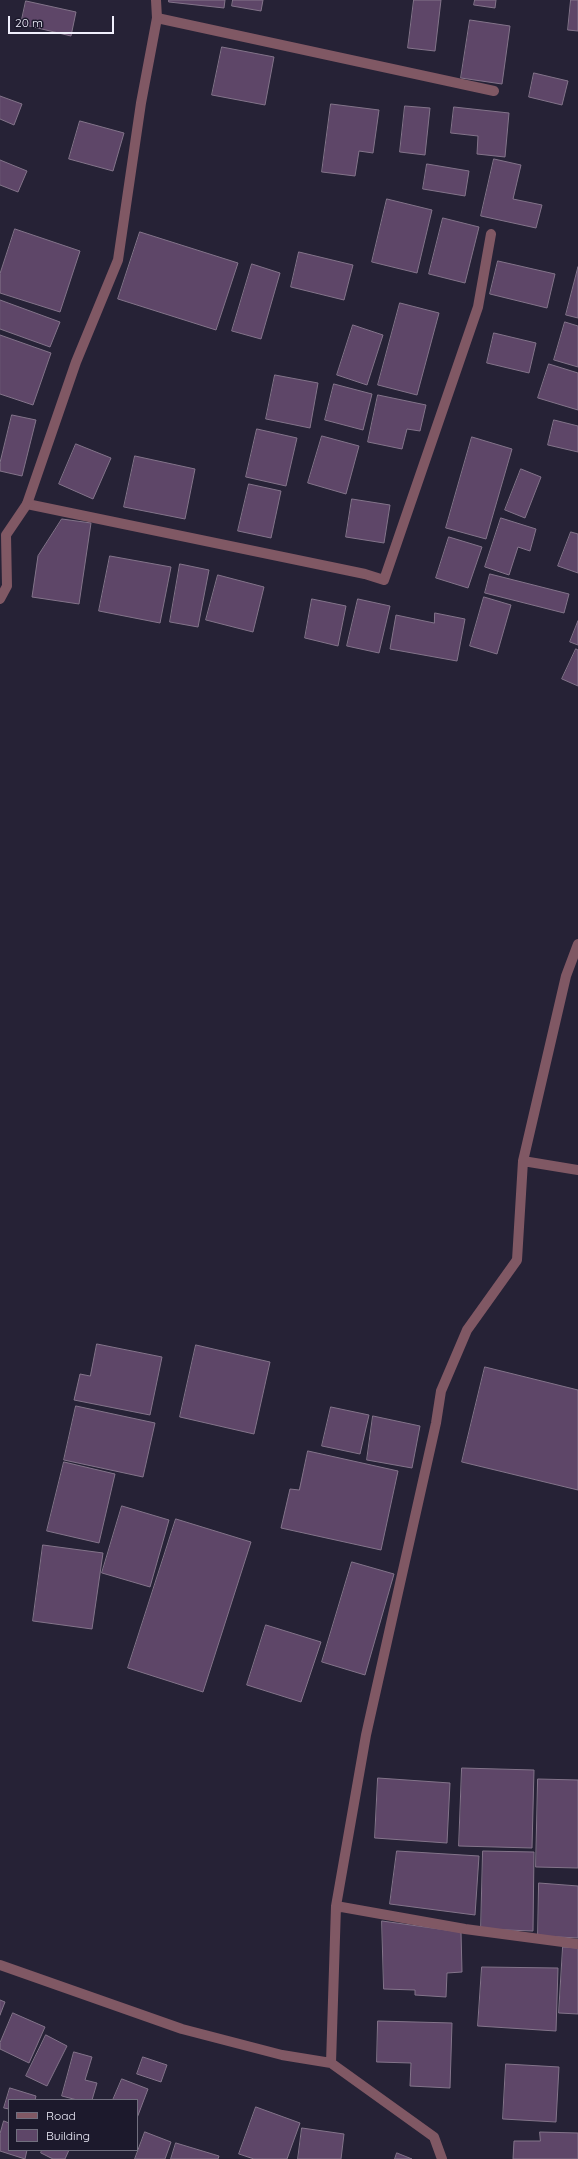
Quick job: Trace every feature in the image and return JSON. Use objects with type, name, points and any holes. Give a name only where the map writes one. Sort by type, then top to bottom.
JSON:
[{"type":"street","points":[[0,599],[7,586],[3,535],[27,504],[76,362],[118,260],[141,103],[158,18],[156,0]]},
{"type":"street","points":[[158,18],[494,91]]},
{"type":"street","points":[[27,504],[365,574],[384,580],[478,307],[491,234]]},
{"type":"street","points":[[331,2063],[336,1906],[366,1735],[436,1423],[441,1391],[467,1330],[517,1260],[522,1161],[566,976],[578,944]]},
{"type":"street","points":[[522,1161],[578,1170]]},
{"type":"street","points":[[336,1906],[465,1929],[578,1944]]},
{"type":"street","points":[[0,1964],[182,2029],[282,2055],[331,2063],[434,2137],[442,2159]]},
{"type":"building","points":[[169,0],[225,0],[224,8],[169,2]]},
{"type":"building","points":[[233,0],[263,0],[261,11],[232,6]]},
{"type":"building","points":[[414,0],[441,0],[435,51],[408,48]]},
{"type":"building","points":[[475,0],[496,0],[495,8],[474,5]]},
{"type":"building","points":[[571,0],[578,0],[578,31],[568,30]]},
{"type":"building","points":[[26,1],[76,12],[71,36],[21,24]]},
{"type":"building","points":[[470,20],[510,26],[502,84],[461,78]]},
{"type":"building","points":[[222,47],[274,57],[265,105],[212,95]]},
{"type":"building","points":[[534,73],[568,81],[562,105],[529,97]]},
{"type":"building","points":[[0,96],[22,104],[14,125],[0,119]]},
{"type":"building","points":[[331,104],[379,110],[373,153],[359,151],[355,176],[322,172]]},
{"type":"building","points":[[405,106],[430,108],[425,155],[400,152]]},
{"type":"building","points":[[454,107],[509,113],[505,157],[477,154],[478,136],[451,133]]},
{"type":"building","points":[[80,121],[124,133],[113,171],[69,159]]},
{"type":"building","points":[[494,159],[521,165],[513,199],[542,205],[536,228],[481,216]]},
{"type":"building","points":[[0,160],[27,171],[18,192],[0,185]]},
{"type":"building","points":[[427,164],[469,171],[465,196],[423,189]]},
{"type":"building","points":[[387,199],[432,210],[417,273],[372,262]]},
{"type":"building","points":[[443,218],[479,227],[465,283],[429,274]]},
{"type":"building","points":[[15,229],[80,251],[60,312],[0,293],[0,274]]},
{"type":"building","points":[[140,232],[238,263],[216,330],[118,299]]},
{"type":"building","points":[[299,252],[353,265],[344,300],[291,287]]},
{"type":"building","points":[[498,261],[555,274],[547,308],[490,294]]},
{"type":"building","points":[[252,264],[280,273],[261,339],[232,331]]},
{"type":"building","points":[[578,267],[578,318],[566,315]]},
{"type":"building","points":[[0,300],[60,322],[50,347],[0,329]]},
{"type":"building","points":[[400,303],[439,313],[417,395],[378,385]]},
{"type":"building","points":[[565,322],[578,326],[578,367],[554,360]]},
{"type":"building","points":[[353,325],[383,335],[367,385],[337,375]]},
{"type":"building","points":[[494,333],[536,343],[529,373],[487,363]]},
{"type":"building","points":[[0,335],[51,353],[33,405],[0,394]]},
{"type":"building","points":[[549,364],[578,373],[578,410],[538,398]]},
{"type":"building","points":[[275,375],[318,383],[310,428],[266,419]]},
{"type":"building","points":[[334,384],[372,394],[363,430],[325,420]]},
{"type":"building","points":[[378,395],[426,405],[420,431],[407,429],[402,449],[368,442]]},
{"type":"building","points":[[12,415],[36,420],[22,476],[0,471],[0,463]]},
{"type":"building","points":[[554,420],[578,426],[578,452],[548,445]]},
{"type":"building","points":[[257,429],[297,438],[286,486],[246,477]]},
{"type":"building","points":[[322,436],[359,446],[346,494],[308,483]]},
{"type":"building","points":[[472,437],[512,449],[486,539],[446,528]]},
{"type":"building","points":[[76,444],[111,458],[93,499],[59,484]]},
{"type":"building","points":[[135,456],[195,469],[185,519],[124,507]]},
{"type":"building","points":[[521,469],[541,477],[525,518],[505,510]]},
{"type":"building","points":[[249,484],[281,491],[271,538],[238,531]]},
{"type":"building","points":[[352,499],[390,505],[384,543],[346,537]]},
{"type":"building","points":[[501,518],[536,529],[530,551],[518,547],[509,575],[485,567]]},
{"type":"building","points":[[62,519],[91,523],[79,604],[32,597],[38,556]]},
{"type":"building","points":[[571,532],[578,534],[578,573],[558,566]]},
{"type":"building","points":[[449,537],[482,547],[468,588],[436,578]]},
{"type":"building","points":[[110,556],[171,567],[160,623],[99,611]]},
{"type":"building","points":[[180,564],[209,570],[198,627],[170,622]]},
{"type":"building","points":[[490,574],[569,594],[564,613],[485,593]]},
{"type":"building","points":[[218,575],[264,587],[253,632],[206,620]]},
{"type":"building","points":[[484,597],[511,605],[497,654],[470,646]]},
{"type":"building","points":[[312,599],[346,606],[338,646],[305,638]]},
{"type":"building","points":[[358,599],[390,606],[379,653],[347,646]]},
{"type":"building","points":[[435,613],[465,619],[457,661],[390,649],[396,615],[434,623]]},
{"type":"building","points":[[578,621],[578,645],[570,642]]},
{"type":"building","points":[[576,649],[578,650],[578,686],[562,679]]},
{"type":"building","points":[[97,1344],[162,1357],[150,1415],[74,1400],[80,1374],[90,1376]]},
{"type":"building","points":[[196,1345],[270,1362],[254,1434],[180,1417]]},
{"type":"building","points":[[485,1367],[578,1390],[578,1490],[462,1462]]},
{"type":"building","points":[[76,1406],[155,1423],[143,1477],[64,1460]]},
{"type":"building","points":[[331,1407],[369,1415],[360,1454],[322,1446]]},
{"type":"building","points":[[373,1416],[420,1426],[412,1468],[367,1460]]},
{"type":"building","points":[[308,1451],[398,1471],[381,1550],[281,1528],[290,1489],[299,1490]]},
{"type":"building","points":[[64,1462],[115,1474],[99,1543],[47,1531]]},
{"type":"building","points":[[122,1506],[169,1520],[150,1587],[102,1573]]},
{"type":"building","points":[[176,1519],[251,1542],[203,1692],[128,1668]]},
{"type":"building","points":[[43,1545],[103,1553],[92,1629],[33,1621]]},
{"type":"building","points":[[352,1562],[394,1574],[365,1675],[322,1662]]},
{"type":"building","points":[[266,1625],[321,1642],[301,1702],[247,1685]]},
{"type":"building","points":[[462,1768],[534,1770],[532,1848],[459,1846]]},
{"type":"building","points":[[378,1778],[450,1783],[447,1843],[375,1838]]},
{"type":"building","points":[[538,1779],[578,1780],[578,1868],[536,1867]]},
{"type":"building","points":[[397,1851],[479,1856],[475,1915],[390,1904]]},
{"type":"building","points":[[483,1851],[534,1852],[533,1931],[481,1929]]},
{"type":"building","points":[[539,1883],[578,1886],[578,1938],[538,1936]]},
{"type":"building","points":[[382,1921],[461,1932],[462,1972],[447,1973],[446,1997],[415,1995],[415,1990],[384,1989]]},
{"type":"building","points":[[563,1947],[578,1948],[578,2014],[559,2013]]},
{"type":"building","points":[[482,1967],[558,1968],[556,2031],[478,2026]]},
{"type":"building","points":[[0,2000],[5,2002],[0,2015]]},
{"type":"building","points":[[13,2013],[45,2027],[29,2063],[0,2049],[0,2043]]},
{"type":"building","points":[[378,2021],[452,2023],[450,2088],[410,2086],[411,2063],[377,2062]]},
{"type":"building","points":[[46,2035],[67,2046],[47,2086],[26,2076]]},
{"type":"building","points":[[74,2052],[92,2057],[85,2080],[97,2083],[92,2099],[73,2099],[62,2096]]},
{"type":"building","points":[[143,2057],[167,2065],[161,2082],[137,2074]]},
{"type":"building","points":[[506,2064],[559,2067],[556,2122],[503,2119]]},
{"type":"building","points":[[122,2079],[148,2089],[138,2115],[138,2099],[113,2099]]},
{"type":"building","points":[[10,2088],[36,2096],[35,2099],[8,2099],[8,2109],[4,2108]]},
{"type":"building","points":[[256,2107],[300,2123],[287,2159],[254,2159],[239,2154]]},
{"type":"building","points":[[4,2121],[8,2123],[8,2151],[27,2151],[25,2159],[0,2151],[0,2134]]},
{"type":"building","points":[[302,2128],[344,2134],[341,2159],[298,2159]]},
{"type":"building","points":[[145,2132],[171,2142],[165,2159],[135,2159]]},
{"type":"building","points":[[540,2132],[578,2133],[578,2159],[513,2159],[514,2141],[540,2141]]},
{"type":"building","points":[[176,2143],[219,2156],[218,2159],[171,2159]]},
{"type":"building","points":[[42,2151],[69,2151],[65,2159],[53,2159],[41,2153]]},
{"type":"building","points":[[397,2153],[412,2159],[395,2159]]}]
